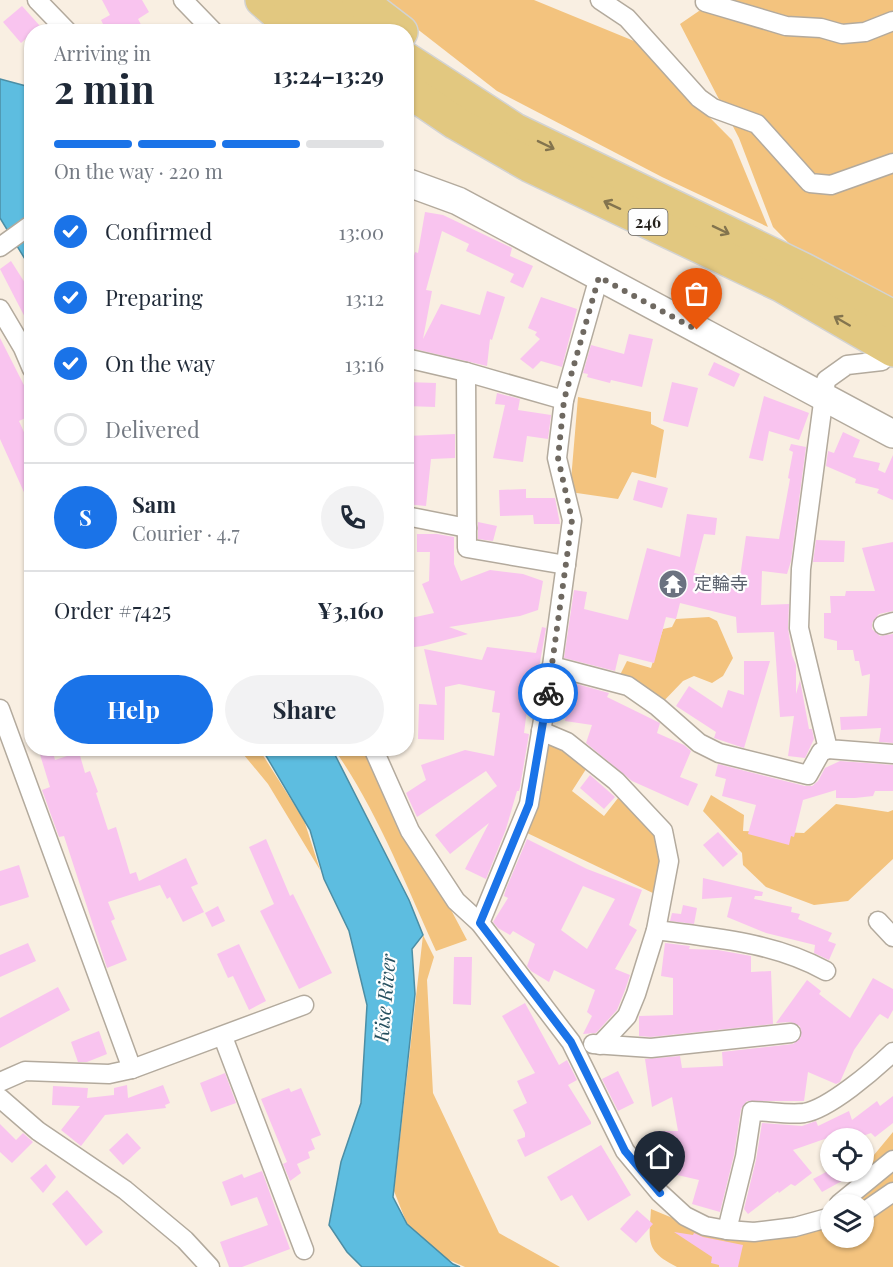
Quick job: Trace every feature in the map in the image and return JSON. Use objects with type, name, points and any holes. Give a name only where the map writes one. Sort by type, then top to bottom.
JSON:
[{"type":"highway","points":[[262,0],[290,24]]},
{"type":"highway","points":[[290,0],[319,24]]},
{"type":"highway","points":[[330,0],[358,24]]},
{"type":"highway","points":[[359,0],[390,24]]},
{"type":"highway","points":[[414,42],[479,90],[514,128]]},
{"type":"highway","name":"246","points":[[414,64],[514,128],[804,270],[893,317]]},
{"type":"highway","name":"246","points":[[414,94],[456,123],[529,165],[781,285],[888,355]]},
{"type":"highway","points":[[414,102],[456,123]]},
{"type":"street","points":[[37,0],[60,24]]},
{"type":"street","points":[[183,0],[206,24]]},
{"type":"street","points":[[600,0],[627,18],[699,98],[713,108],[757,124],[810,183],[831,185],[893,163]]},
{"type":"street","points":[[703,1],[786,26],[821,28],[842,34],[865,32],[893,21]]},
{"type":"street","points":[[414,185],[458,201],[893,434]]},
{"type":"street","points":[[1,246],[24,230]]},
{"type":"street","points":[[480,923],[529,804],[552,666],[572,520],[558,458],[564,400],[599,277]]},
{"type":"street","points":[[0,309],[24,350]]},
{"type":"street","points":[[828,749],[800,628],[801,569],[823,398],[826,380],[847,365],[888,355]]},
{"type":"street","points":[[414,360],[564,400]]},
{"type":"street","points":[[466,372],[467,548],[566,565]]},
{"type":"street","points":[[414,518],[467,528]]},
{"type":"street","points":[[552,666],[628,686],[658,707],[699,744],[719,753],[808,775],[820,752],[828,749],[893,754]]},
{"type":"street","points":[[0,709],[132,1069]]},
{"type":"street","points":[[541,731],[567,742],[616,781],[663,831],[669,861],[656,930],[627,1016],[600,1045]]},
{"type":"street","points":[[377,756],[410,831],[456,901],[480,923],[571,1042],[625,1151],[660,1193],[685,1215],[705,1226],[727,1230],[754,1232],[795,1227],[820,1219]]},
{"type":"street","points":[[878,921],[893,937]]},
{"type":"street","points":[[656,930],[748,942],[799,957],[826,971]]},
{"type":"street","points":[[0,1082],[25,1071],[109,1074],[132,1069],[304,1005]]},
{"type":"street","points":[[571,1042],[651,1048],[791,1033]]},
{"type":"street","points":[[223,1037],[304,1250]]},
{"type":"street","points":[[727,1230],[745,1157],[752,1111],[804,1113],[818,1108],[869,1075],[893,1052]]},
{"type":"street","points":[[0,1098],[38,1131],[125,1190],[185,1240],[210,1267]]},
{"type":"street","points":[[851,1194],[893,1160]]},
{"type":"street","points":[[874,1205],[893,1192]]},
{"type":"shaded area","points":[[380,0],[534,0],[634,41],[732,140],[768,227],[662,177],[497,91],[414,26],[414,24],[411,24]]},
{"type":"shaded area","points":[[715,0],[893,0],[893,349],[773,227],[739,138],[680,24]]},
{"type":"shaded area","points":[[578,397],[651,412],[651,424],[664,430],[656,478],[632,472],[618,499],[570,492]]},
{"type":"shaded area","points":[[709,617],[717,621],[733,658],[723,676],[712,683],[694,676],[683,681],[658,707],[619,677],[627,661],[651,668],[663,629],[672,627],[676,619]]},
{"type":"shaded area","points":[[544,735],[588,766],[572,791],[604,816],[622,793],[659,831],[669,861],[657,895],[523,831]]},
{"type":"shaded area","points":[[245,756],[263,756],[304,820],[320,870],[268,784]]},
{"type":"shaded area","points":[[339,756],[371,756],[467,940],[436,951],[377,822]]},
{"type":"shaded area","points":[[711,795],[744,815],[743,831],[804,833],[836,804],[888,812],[893,810],[893,859],[848,901],[814,905],[766,887],[743,865],[742,853],[703,811]]},
{"type":"shaded area","points":[[423,935],[434,957],[427,980],[433,1093],[499,1233],[560,1267],[465,1267],[447,1259],[407,1224],[394,1191]]},
{"type":"shaded area","points":[[893,1132],[893,1267],[677,1267],[659,1256],[651,1244],[651,1209],[711,1234],[820,1222],[820,1248],[874,1248],[874,1194],[849,1194],[856,1182],[874,1182],[874,1155]]},
{"type":"water","points":[[0,79],[24,85],[24,257],[0,218]]},
{"type":"water","name":"Kise River","points":[[266,756],[336,756],[409,900],[423,935],[412,949],[415,994],[393,1197],[407,1224],[453,1264],[460,1267],[362,1267],[347,1252],[329,1225],[341,1162],[361,1103],[367,1005],[349,931],[324,879],[310,830]]},
{"type":"building","points":[[102,0],[142,0],[149,12],[138,19],[141,24],[103,24],[101,20],[110,15]]},
{"type":"building","points":[[22,6],[38,24],[24,24],[24,40],[21,43],[3,22]]},
{"type":"building","points":[[425,212],[443,215],[512,248],[510,256],[533,266],[523,288],[510,282],[514,274],[466,251],[469,244],[442,231],[426,290],[432,291],[423,339],[441,304],[480,315],[487,291],[505,297],[492,340],[490,339],[487,366],[414,349],[414,256],[415,252],[418,253]]},
{"type":"building","points":[[11,261],[24,281],[24,316],[0,269]]},
{"type":"building","points":[[541,297],[577,309],[562,367],[541,361],[533,369],[520,359],[540,339],[535,335],[537,332],[528,328]]},
{"type":"building","points":[[629,334],[653,339],[642,387],[611,380],[610,383],[587,377],[588,374],[583,373],[591,345],[624,354]]},
{"type":"building","points":[[0,338],[24,385],[24,419],[19,421],[24,432],[24,492],[0,439]]},
{"type":"building","points":[[714,362],[740,374],[734,387],[708,375]]},
{"type":"building","points":[[414,382],[436,383],[435,407],[414,406]]},
{"type":"building","points":[[672,382],[698,388],[688,427],[663,421]]},
{"type":"building","points":[[497,393],[520,399],[518,410],[551,415],[548,439],[527,436],[523,462],[493,458],[505,405],[495,404]]},
{"type":"building","points":[[764,396],[809,413],[799,440],[769,431],[763,461],[749,458]]},
{"type":"building","points":[[843,432],[860,440],[853,457],[880,463],[878,470],[885,473],[893,455],[893,500],[877,493],[879,489],[855,483],[856,479],[826,466],[828,451],[834,453]]},
{"type":"building","points":[[455,434],[455,458],[431,459],[426,506],[414,505],[414,436]]},
{"type":"building","points":[[791,444],[806,447],[791,561],[787,574],[762,571],[761,605],[789,604],[788,628],[796,665],[796,694],[800,680],[809,729],[812,729],[814,739],[805,758],[788,756],[794,716],[780,717],[774,632],[737,633],[736,617],[680,603],[676,619],[666,617],[654,663],[619,654],[615,671],[564,658],[574,590],[587,592],[584,609],[628,620],[647,548],[680,557],[687,514],[717,518],[715,535],[704,534],[694,573],[739,584],[746,536],[779,539],[790,479],[788,478],[793,452],[789,450]]},
{"type":"building","points":[[638,480],[668,488],[662,508],[633,500]]},
{"type":"building","points":[[526,489],[526,498],[555,498],[560,524],[534,524],[533,515],[500,516],[499,490]]},
{"type":"building","points":[[478,522],[497,526],[493,541],[478,539]]},
{"type":"building","points":[[417,534],[454,537],[454,564],[461,581],[490,570],[523,574],[543,581],[538,610],[520,616],[449,627],[468,634],[414,647],[414,617],[434,613],[422,584],[429,581],[430,552],[417,552]]},
{"type":"building","points":[[816,540],[845,541],[844,562],[813,562]]},
{"type":"building","points":[[893,542],[893,611],[879,614],[872,623],[872,629],[880,636],[893,634],[893,743],[879,742],[881,728],[841,730],[840,717],[867,716],[870,674],[862,676],[859,661],[855,661],[853,650],[837,650],[837,641],[824,638],[824,613],[831,613],[830,596],[845,596],[846,591],[875,591],[862,548]]},
{"type":"building","points":[[542,627],[546,628],[537,679],[531,678],[524,733],[529,734],[520,787],[486,879],[465,869],[489,823],[450,854],[435,835],[497,786],[486,771],[417,817],[406,793],[426,780],[421,765],[465,750],[494,756],[500,713],[492,712],[495,691],[459,684],[445,687],[444,740],[418,739],[419,704],[437,705],[424,649],[482,660],[487,647],[536,653]]},
{"type":"building","points":[[744,661],[770,661],[744,748],[714,738],[716,732],[676,706],[689,686],[722,708],[728,690],[744,695]]},
{"type":"building","points":[[573,683],[609,693],[607,697],[660,723],[657,733],[684,745],[691,751],[680,777],[698,784],[688,806],[632,781],[586,743],[592,725],[565,721]]},
{"type":"building","points":[[40,756],[54,756],[55,760],[67,756],[80,756],[85,773],[90,771],[98,792],[96,793],[108,830],[116,827],[130,874],[136,872],[139,881],[186,858],[198,884],[191,887],[204,912],[183,922],[170,897],[167,899],[160,885],[108,902],[115,919],[111,921],[127,960],[107,968],[64,836],[59,837],[42,790],[50,787]]},
{"type":"building","points":[[840,761],[893,765],[893,791],[875,791],[873,796],[836,798],[836,790],[803,800],[794,837],[791,836],[789,845],[748,834],[756,805],[722,796],[726,779],[715,776],[718,764],[812,786],[818,781],[825,768]]},
{"type":"building","points":[[590,775],[615,797],[604,809],[580,788]]},
{"type":"building","points":[[718,832],[738,854],[723,867],[703,845]]},
{"type":"building","points":[[266,839],[290,896],[293,894],[332,973],[299,989],[260,911],[274,904],[249,847]]},
{"type":"building","points":[[527,839],[587,869],[642,890],[629,925],[637,930],[615,969],[630,975],[617,1010],[596,1033],[583,1034],[592,1016],[587,1012],[595,990],[554,970],[549,982],[531,971],[527,966],[535,944],[513,931],[510,935],[493,922],[508,898],[504,896]],"holes":[[[583,886],[615,899],[587,949],[561,930]]]},
{"type":"building","points":[[19,865],[29,897],[0,906],[0,871]]},
{"type":"building","points":[[703,878],[763,892],[762,896],[755,896],[754,899],[792,907],[791,912],[800,914],[798,919],[832,933],[828,941],[836,944],[829,960],[814,953],[815,945],[766,933],[727,917],[732,897],[702,899]]},
{"type":"building","points":[[683,905],[697,908],[694,924],[670,921],[672,913],[681,914]]},
{"type":"building","points":[[218,906],[225,921],[212,927],[205,913]]},
{"type":"building","points":[[28,943],[36,961],[0,977],[0,955]]},
{"type":"building","points":[[665,943],[690,946],[689,949],[718,950],[751,956],[751,972],[771,971],[773,1024],[651,1037],[639,1036],[639,1016],[673,1015],[673,978],[661,976]]},
{"type":"building","points":[[239,944],[266,1001],[249,1010],[233,976],[228,978],[217,954]]},
{"type":"building","points":[[454,957],[472,957],[471,1005],[453,1004]]},
{"type":"building","points":[[873,978],[893,989],[893,1010],[888,1019],[880,1014],[877,1017],[854,1050],[840,1082],[836,1084],[808,1072],[804,1101],[747,1101],[741,1109],[734,1155],[720,1212],[692,1204],[699,1180],[673,1174],[675,1168],[660,1169],[655,1131],[678,1131],[672,1097],[652,1107],[645,1059],[680,1056],[682,1068],[723,1066],[722,1052],[793,1044],[801,1037],[800,1026],[790,1022],[776,1023],[807,980],[821,991],[819,994],[850,1018]]},
{"type":"building","points":[[58,987],[70,1010],[0,1048],[0,1018]]},
{"type":"building","points":[[525,1003],[559,1065],[567,1060],[577,1080],[568,1085],[591,1124],[525,1157],[517,1140],[525,1137],[525,1133],[513,1110],[527,1103],[517,1081],[535,1073],[502,1016]]},
{"type":"building","points":[[99,1031],[107,1054],[87,1062],[78,1062],[71,1042]]},
{"type":"building","points":[[618,1071],[634,1103],[618,1111],[602,1079]]},
{"type":"building","points":[[225,1073],[236,1103],[211,1112],[200,1083]]},
{"type":"building","points":[[127,1085],[128,1098],[163,1085],[170,1103],[165,1105],[166,1108],[105,1115],[81,1146],[61,1130],[80,1106],[52,1105],[53,1086],[88,1088],[87,1098],[114,1095],[114,1088]]},
{"type":"building","points":[[289,1088],[291,1092],[301,1088],[321,1135],[311,1139],[315,1149],[308,1152],[310,1158],[297,1164],[301,1173],[290,1181],[283,1164],[287,1162],[261,1099]]},
{"type":"building","points":[[893,1096],[893,1123],[875,1137],[874,1128],[820,1128],[820,1141],[793,1150],[812,1173],[795,1186],[791,1184],[779,1193],[778,1191],[748,1214],[744,1209],[762,1123],[802,1126],[816,1121],[818,1126],[849,1111],[852,1120],[877,1101],[880,1106]]},
{"type":"building","points":[[0,1124],[16,1140],[23,1133],[33,1142],[12,1163],[0,1152]]},
{"type":"building","points":[[127,1133],[141,1148],[123,1165],[109,1150]]},
{"type":"building","points":[[601,1145],[631,1195],[588,1221],[572,1195],[561,1201],[547,1177]]},
{"type":"building","points":[[46,1164],[56,1177],[43,1193],[30,1178]]},
{"type":"building","points":[[262,1171],[290,1249],[242,1267],[229,1267],[220,1242],[268,1225],[257,1197],[231,1206],[222,1182],[242,1174],[244,1178]]},
{"type":"building","points":[[820,1175],[820,1182],[840,1182],[822,1192],[813,1179]]},
{"type":"building","points":[[67,1190],[103,1232],[86,1246],[52,1204]]},
{"type":"building","points":[[637,1210],[653,1224],[636,1243],[620,1229]]},
{"type":"building","points":[[674,1232],[693,1235],[694,1233],[743,1245],[738,1267],[719,1267],[711,1263],[712,1257]]},
{"type":"way so far","points":[[548,693],[572,520],[558,458],[564,400],[599,277],[697,330]]},
{"type":"place","name":"定輪寺","points":[[673,584]]},
{"type":"route","points":[[548,693],[529,804],[480,923],[571,1042],[625,1151],[660,1193]]}]
